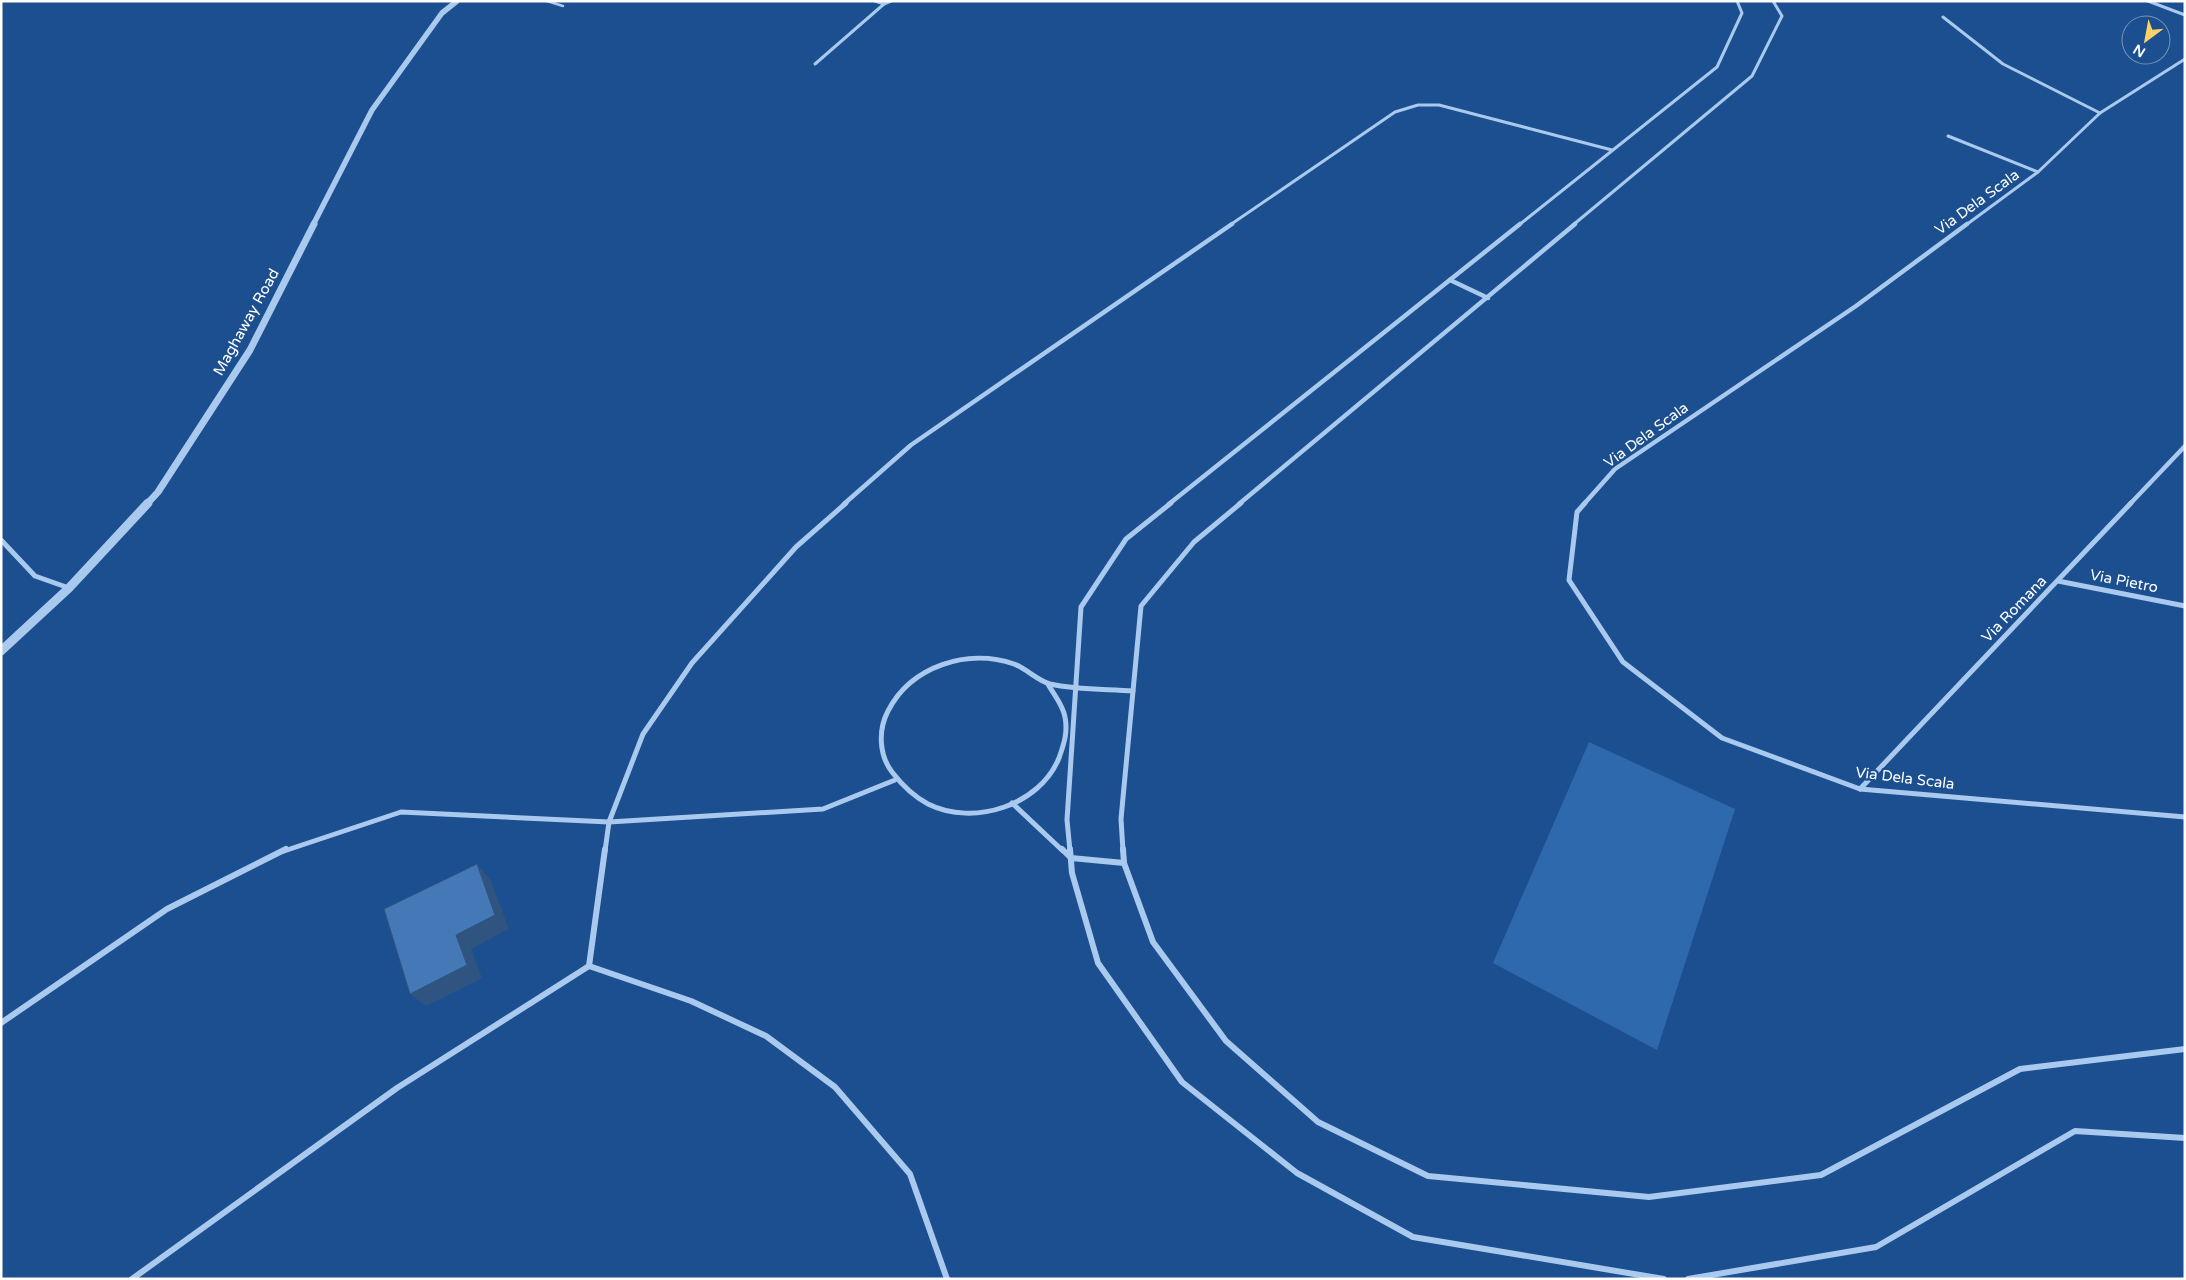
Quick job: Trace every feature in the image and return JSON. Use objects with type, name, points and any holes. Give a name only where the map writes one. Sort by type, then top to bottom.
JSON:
[{"type":"street","name":"Maghaway Road","points":[[1,651],[69,588],[158,492],[250,350],[372,110],[442,14],[457,1]]},
{"type":"street","points":[[875,1],[884,4]]},
{"type":"street","points":[[814,64],[884,4],[891,1]]},
{"type":"street","points":[[1664,1279],[1413,1237],[1297,1173],[1182,1082],[1098,963],[1072,873],[1066,820],[1081,607],[1126,539],[1717,67],[1742,13],[1737,1]]},
{"type":"street","points":[[1773,1],[1782,16],[1752,76],[1194,542],[1141,606],[1121,819],[1124,863],[1153,942],[1226,1041],[1318,1122],[1428,1176],[1649,1197],[1821,1175],[2020,1069],[2185,1049]]},
{"type":"street","points":[[2148,1],[2185,15]]},
{"type":"street","points":[[1943,17],[2003,64],[2100,113]]},
{"type":"street","name":"Via Dela Scala","points":[[2185,59],[2100,113],[2038,172],[1856,306],[1615,469],[1576,512],[1569,580],[1623,662],[1722,738],[1860,789],[2185,817]]},
{"type":"street","points":[[132,1279],[396,1088],[589,966],[609,822],[643,734],[692,663],[796,547],[911,445],[1395,112],[1418,105],[1439,105],[1612,150]]},
{"type":"street","points":[[1948,136],[2038,172]]},
{"type":"street","points":[[1450,280],[1488,298]]},
{"type":"street","name":"Via Romana","points":[[1860,789],[2185,446]]},
{"type":"street","points":[[1,540],[35,576],[69,588]]},
{"type":"street","name":"Via Pietro","points":[[2058,581],[2185,606]]},
{"type":"street","points":[[978,657],[1005,661],[1030,671],[1048,684],[1062,708],[1067,731],[1062,756],[1048,779],[1027,797],[1000,809],[970,814],[941,810],[914,798],[895,780],[883,757],[881,733],[888,710],[903,688],[925,672],[950,661],[978,657]]},
{"type":"street","points":[[1048,684],[1133,691]]},
{"type":"street","points":[[1,1023],[167,909],[291,847],[401,812],[609,822],[823,808],[895,780]]},
{"type":"street","points":[[1012,803],[1071,858],[1124,863]]},
{"type":"street","points":[[589,966],[691,1000],[766,1036],[835,1087],[910,1174],[947,1279]]},
{"type":"street","points":[[1688,1279],[1876,1247],[2075,1131],[2185,1138]]},
{"type":"lane","points":[[547,1],[564,6]]},
{"type":"shaded area","points":[[1589,742],[1735,809],[1657,1050],[1493,963]]},
{"type":"building","points":[[477,864],[495,915],[456,935],[467,965],[410,994],[384,909]]}]
